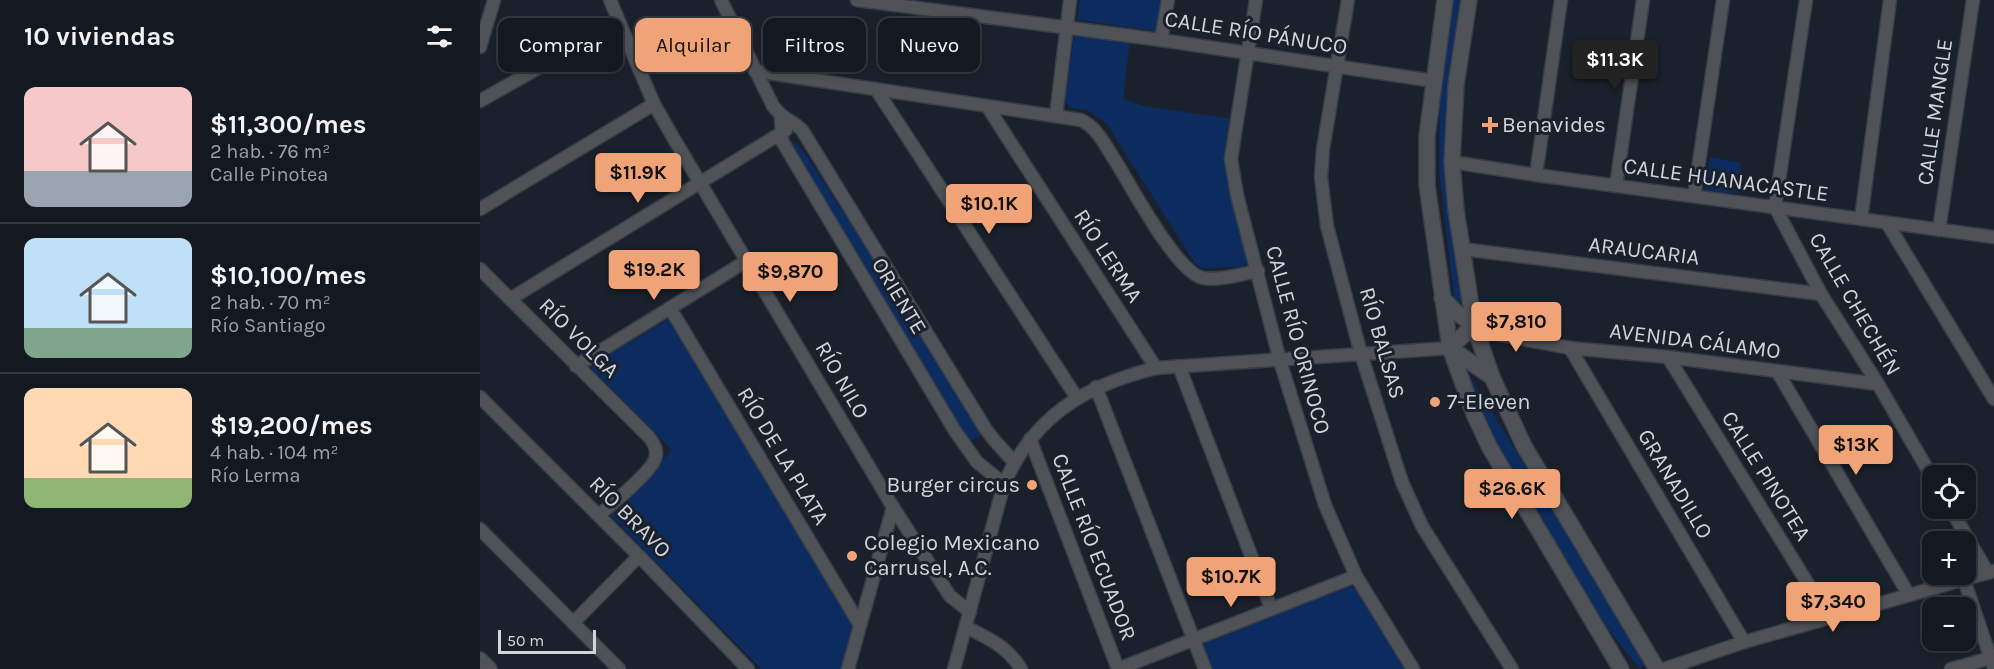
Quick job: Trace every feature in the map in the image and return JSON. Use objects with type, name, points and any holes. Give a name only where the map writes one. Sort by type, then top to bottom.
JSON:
[{"type":"street","points":[[480,47],[484,20],[494,0]]},
{"type":"street","name":"RÍO NILO","points":[[610,0],[617,18]]},
{"type":"street","points":[[721,0],[765,94],[781,117]]},
{"type":"street","name":"CALLE RÍO PÁNUCO","points":[[857,0],[1161,40],[1434,81]]},
{"type":"street","points":[[1056,116],[1070,0]]},
{"type":"street","points":[[1161,40],[1168,0]]},
{"type":"street","name":"CALLE RÍO ORINOCO","points":[[1256,0],[1233,143],[1232,166],[1237,195],[1280,361],[1325,505],[1356,576],[1413,669]]},
{"type":"street","name":"RÍO BALSAS","points":[[1348,0],[1323,149],[1322,199],[1327,226],[1361,354],[1402,482],[1422,526],[1512,669]]},
{"type":"street","points":[[1445,0],[1427,136],[1426,185],[1450,348],[1474,414],[1490,448],[1621,669]]},
{"type":"street","points":[[1469,0],[1456,85],[1452,162],[1453,185],[1474,325],[1505,410],[1524,446],[1657,669]]},
{"type":"street","points":[[1536,175],[1561,0]]},
{"type":"street","points":[[1616,186],[1643,0]]},
{"type":"street","points":[[1694,196],[1723,0]]},
{"type":"street","points":[[1775,207],[1806,0]]},
{"type":"street","points":[[1861,219],[1890,0]]},
{"type":"street","name":"CALLE MANGLE","points":[[1940,230],[1973,0]]},
{"type":"street","name":"RÍO NILO","points":[[623,31],[654,104],[893,507],[950,596],[970,612]]},
{"type":"street","points":[[755,71],[1081,120],[1094,130],[1168,245],[1188,270],[1203,278],[1258,271]]},
{"type":"street","points":[[480,101],[531,72]]},
{"type":"street","points":[[876,88],[1077,398]]},
{"type":"street","points":[[480,209],[654,104]]},
{"type":"street","name":"RÍO LERMA","points":[[987,106],[1156,368]]},
{"type":"street","name":"ORIENTE","points":[[1004,484],[977,462],[955,431],[782,141],[781,117],[796,124],[807,137],[985,428],[1014,462]]},
{"type":"street","points":[[510,299],[796,124]]},
{"type":"street","points":[[1427,136],[1441,132],[1452,138]]},
{"type":"street","name":"CALLE HUANACASTLE","points":[[1452,162],[1994,237]]},
{"type":"street","name":"CALLE CHECHÉN","points":[[1775,207],[1821,294],[1878,384],[1925,465]]},
{"type":"street","points":[[1887,223],[1994,399]]},
{"type":"street","name":"ARAUCARIA","points":[[1462,249],[1821,294]]},
{"type":"street","points":[[576,366],[748,260]]},
{"type":"street","name":"RÍO VOLGA","points":[[480,269],[649,437],[655,446],[656,452],[652,464],[599,516]]},
{"type":"street","points":[[1442,298],[1457,314],[1474,325]]},
{"type":"street","name":"RÍO DE LA PLATA","points":[[670,308],[860,625]]},
{"type":"street","points":[[1450,348],[1474,325]]},
{"type":"street","name":"AVENIDA CÁLAMO","points":[[1474,325],[1496,334],[1570,348],[1668,357],[1878,384]]},
{"type":"street","points":[[954,669],[1004,484],[1014,462],[1030,439],[1057,412],[1096,387],[1124,376],[1156,368],[1450,348],[1492,377]]},
{"type":"street","name":"GRANADILLO","points":[[1570,348],[1744,642]]},
{"type":"street","name":"CALLE PINOTEA","points":[[1668,357],[1829,618]]},
{"type":"street","points":[[1179,366],[1271,608]]},
{"type":"street","points":[[1778,371],[1909,595]]},
{"type":"street","points":[[1096,387],[1205,669]]},
{"type":"street","name":"RÍO BRAVO","points":[[480,397],[748,669]]},
{"type":"street","name":"CALLE RÍO ECUADOR","points":[[1030,439],[1118,669]]},
{"type":"street","points":[[848,669],[893,507]]},
{"type":"street","points":[[1957,519],[1991,572],[1976,576]]},
{"type":"street","points":[[480,529],[619,669]]},
{"type":"street","points":[[573,623],[639,556]]},
{"type":"street","points":[[1118,669],[1356,576]]},
{"type":"street","points":[[1664,669],[1744,642],[1946,585]]},
{"type":"street","points":[[1951,669],[1993,661],[1966,585]]},
{"type":"street","points":[[966,627],[1005,648],[1015,658],[1021,669]]},
{"type":"street","points":[[480,660],[489,669]]},
{"type":"shaded area","points":[[1080,0],[1163,0],[1158,31],[1077,20]]},
{"type":"shaded area","points":[[1453,0],[1463,0],[1448,99],[1463,300],[1459,303],[1454,297],[1439,170],[1440,90]]},
{"type":"shaded area","points":[[1075,30],[1130,40],[1123,99],[1144,106],[1232,119],[1225,170],[1248,260],[1244,266],[1204,269],[1196,265],[1107,124],[1087,110],[1070,108],[1065,101]]},
{"type":"shaded area","points":[[792,140],[804,152],[959,390],[981,435],[966,444],[787,144]]},
{"type":"shaded area","points":[[1710,157],[1741,163],[1737,194],[1705,190]]},
{"type":"shaded area","points":[[669,319],[854,625],[841,669],[761,669],[610,515],[672,450],[589,366]]},
{"type":"shaded area","points":[[1469,374],[1646,664],[1639,668],[1600,619],[1492,434]]},
{"type":"shaded area","points":[[1348,586],[1356,589],[1405,669],[1211,669],[1203,648],[1206,641]]},
{"type":"place","name":"Benavides","points":[[1490,125]]},
{"type":"place","name":"7-Eleven","points":[[1435,402]]},
{"type":"place","name":"Burger circus","points":[[1032,485]]},
{"type":"place","name":"Colegio Mexicano Carrusel, A.C.","points":[[852,556]]}]
